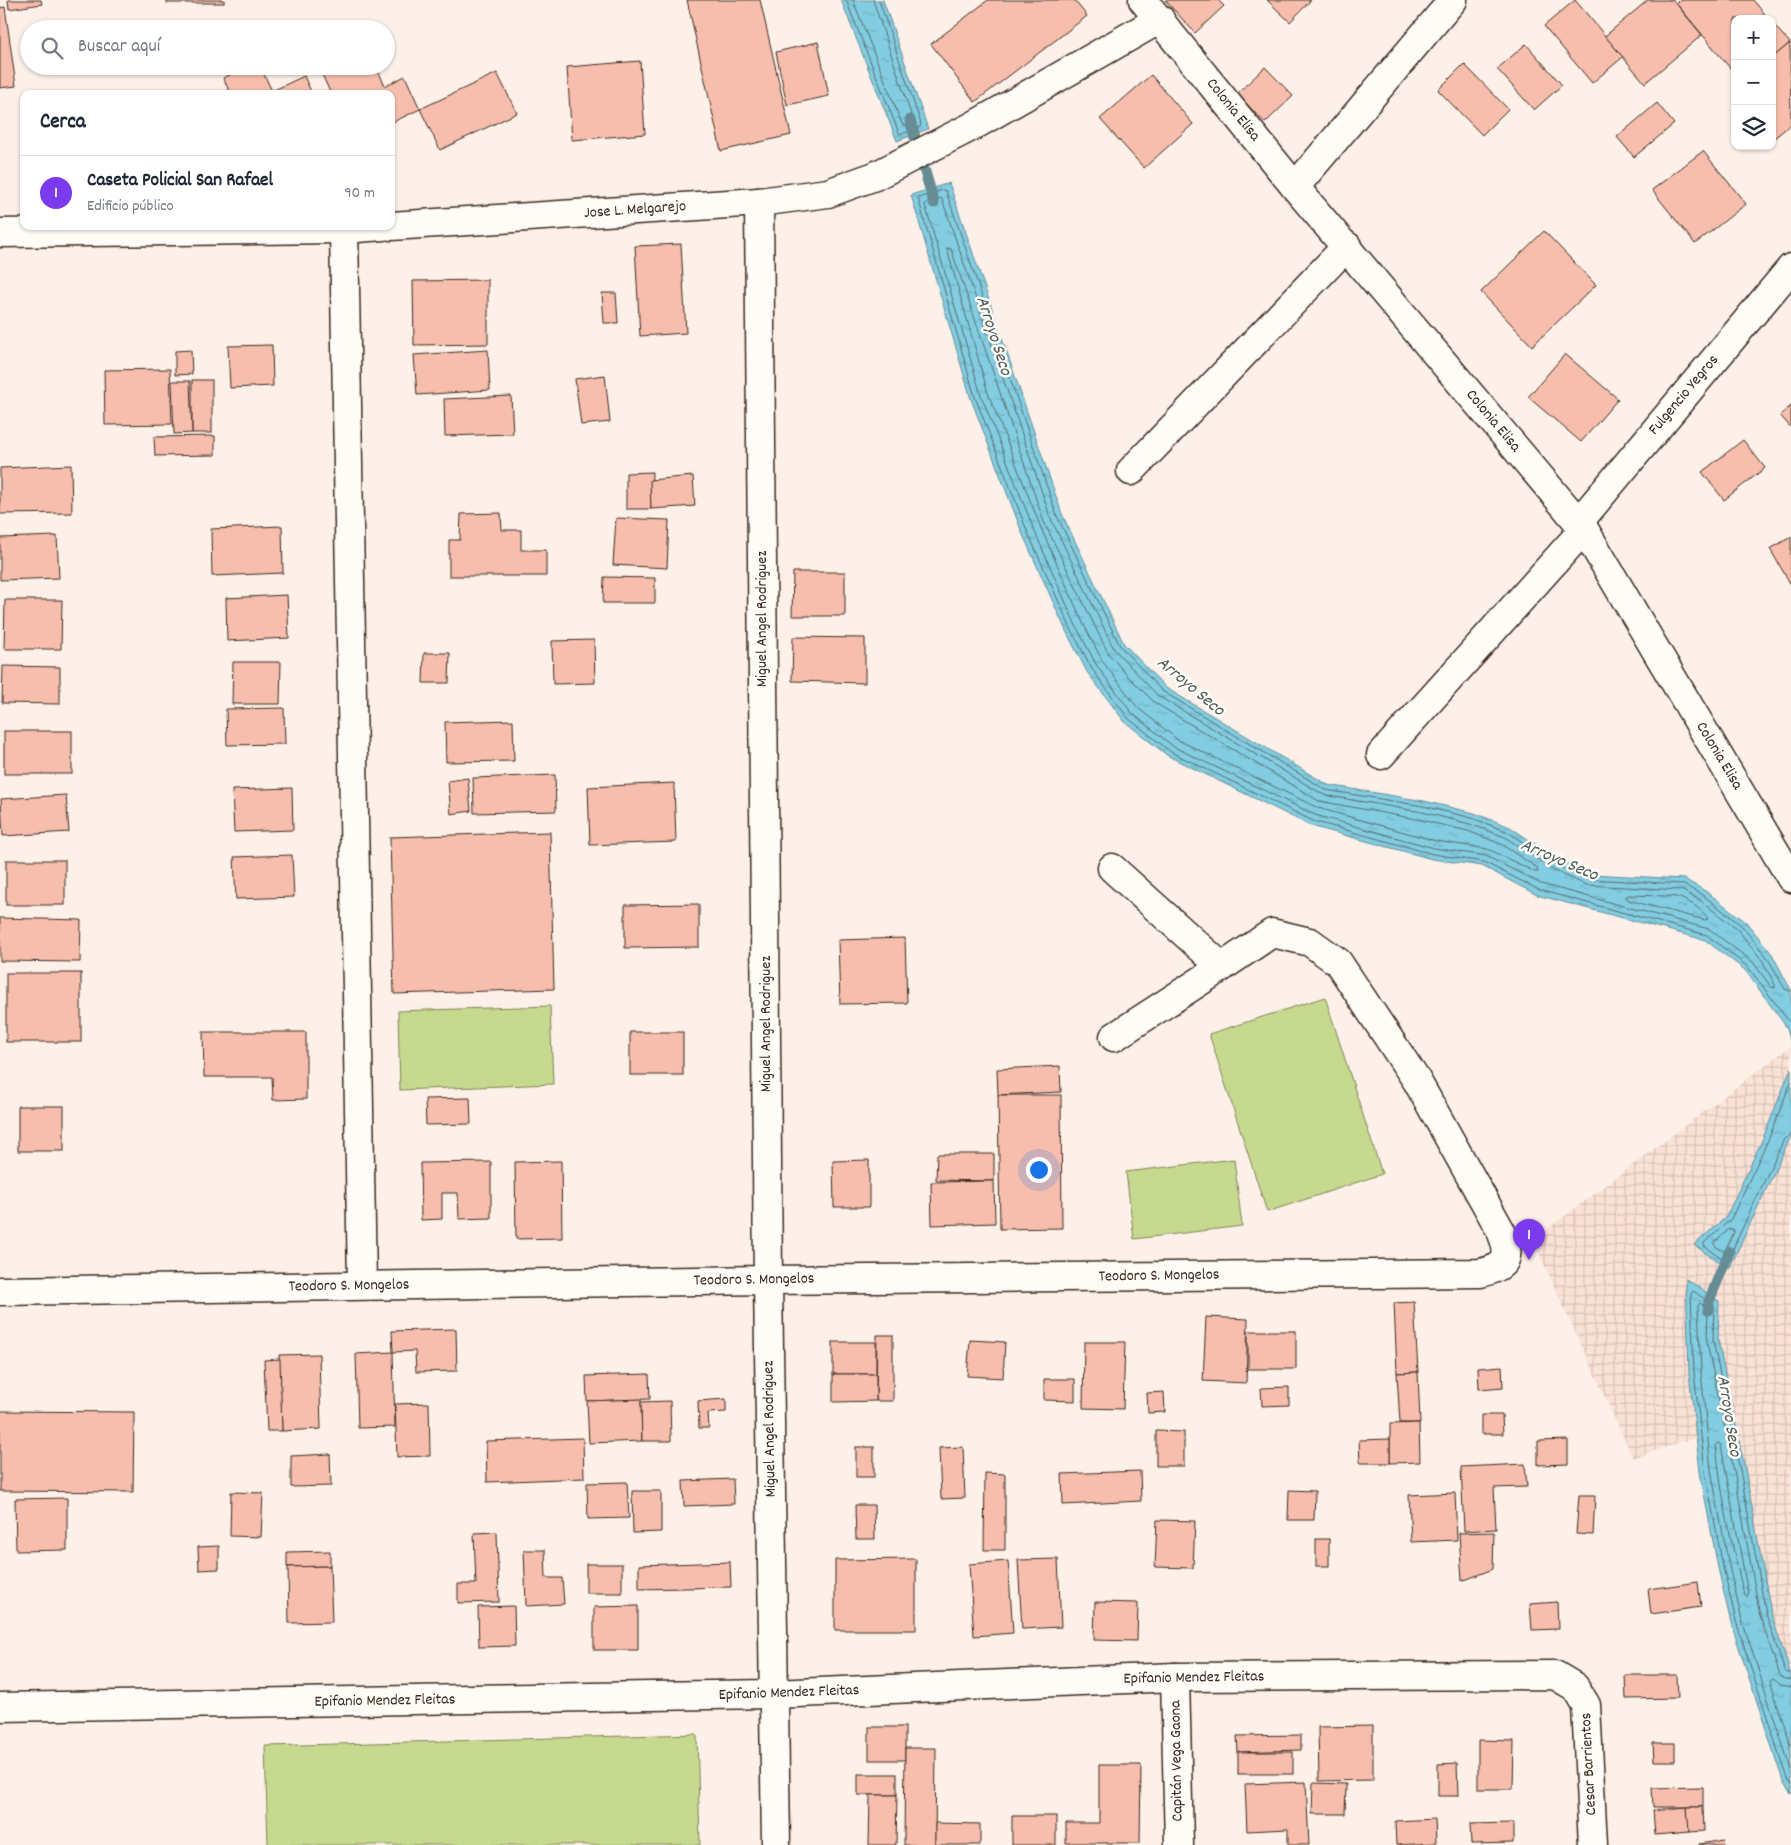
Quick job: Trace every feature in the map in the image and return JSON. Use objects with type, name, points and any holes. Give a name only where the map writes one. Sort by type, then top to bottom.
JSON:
[{"type":"street","points":[[1295,187],[1453,0]]},
{"type":"street","name":"Colonia Elisa","points":[[1152,10],[1295,187],[1347,246],[1581,526],[1791,878]]},
{"type":"street","name":"Jose L. Melgarejo","points":[[395,226],[759,202],[828,193],[875,176],[973,126],[1152,10]]},
{"type":"street","name":"Miguel Angel Rodriguez","points":[[759,202],[768,1280],[776,1845]]},
{"type":"street","points":[[0,233],[258,230]]},
{"type":"street","points":[[344,230],[362,1285]]},
{"type":"street","points":[[1131,471],[1347,246]]},
{"type":"street","name":"Fulgencio Yegros","points":[[1381,755],[1581,526],[1791,268]]},
{"type":"street","points":[[1112,868],[1222,967],[1114,1037]]},
{"type":"street","name":"Teodoro S. Mongelos","points":[[0,1291],[768,1280],[1480,1273],[1494,1270],[1504,1261],[1508,1248],[1501,1231],[1417,1081],[1338,962],[1310,942],[1272,933],[1222,967]]},
{"type":"street","name":"Epifanio Mendez Fleitas","points":[[0,1707],[773,1694],[1175,1677],[1555,1675],[1575,1687]]},
{"type":"street","name":"Capitán Vega Gaona","points":[[1175,1677],[1179,1845]]},
{"type":"street","name":"Cesar Barrientos","points":[[1575,1687],[1586,1705],[1593,1845]]},
{"type":"shaded area","points":[[1791,1046],[1791,1691],[1767,1623],[1724,1428],[1633,1458],[1533,1240]]},
{"type":"green space","points":[[1325,997],[1382,1174],[1267,1212],[1209,1034]]},
{"type":"green space","points":[[550,1006],[553,1084],[400,1090],[398,1011]]},
{"type":"green space","points":[[1234,1159],[1242,1226],[1134,1239],[1126,1172]]},
{"type":"green space","points":[[697,1734],[700,1845],[268,1845],[265,1746]]},
{"type":"water","points":[[841,0],[883,0],[928,129],[897,141]]},
{"type":"water","points":[[949,183],[1062,514],[1124,644],[1166,688],[1328,785],[1424,801],[1474,813],[1510,827],[1559,860],[1590,874],[1684,879],[1707,892],[1746,922],[1772,954],[1791,990],[1791,1044],[1787,1028],[1745,970],[1705,940],[1537,895],[1482,866],[1432,859],[1311,826],[1168,756],[1124,721],[1087,672],[1066,631],[1023,535],[971,399],[911,195]]},
{"type":"water","points":[[1791,1068],[1791,1136],[1729,1269],[1694,1245],[1726,1217],[1764,1136]]},
{"type":"water","points":[[1686,1279],[1719,1301],[1718,1340],[1746,1474],[1771,1613],[1791,1675],[1791,1795],[1783,1781],[1731,1623],[1718,1568],[1700,1472],[1689,1373]]},
{"type":"building","points":[[8,0],[41,0],[42,4],[9,9]]},
{"type":"building","points":[[167,0],[224,0],[224,3],[167,3]]},
{"type":"building","points":[[687,0],[760,0],[791,135],[721,151]]},
{"type":"building","points":[[988,0],[1074,0],[1087,16],[975,102],[931,44]]},
{"type":"building","points":[[1165,0],[1218,0],[1224,6],[1195,33]]},
{"type":"building","points":[[1267,0],[1311,0],[1290,22]]},
{"type":"building","points":[[1575,0],[1623,57],[1592,83],[1544,26]]},
{"type":"building","points":[[1648,0],[1673,0],[1702,35],[1645,83],[1605,36]]},
{"type":"building","points":[[1679,0],[1753,0],[1766,15],[1731,15],[1731,69],[1676,3]]},
{"type":"building","points":[[5,7],[16,86],[0,88],[0,8]]},
{"type":"building","points":[[1776,27],[1790,43],[1776,55]]},
{"type":"building","points":[[818,42],[829,96],[787,105],[776,52]]},
{"type":"building","points":[[1790,43],[1791,124],[1776,137],[1776,60],[1776,55]]},
{"type":"building","points":[[1526,44],[1562,85],[1534,110],[1497,69]]},
{"type":"building","points":[[640,61],[645,134],[572,140],[567,67]]},
{"type":"building","points":[[1464,64],[1508,109],[1482,135],[1438,90]]},
{"type":"building","points":[[1265,67],[1293,96],[1265,123],[1237,94]]},
{"type":"building","points":[[497,73],[517,113],[440,150],[420,109]]},
{"type":"building","points":[[229,75],[264,75],[272,90],[229,90],[223,78]]},
{"type":"building","points":[[322,75],[380,75],[385,86],[405,76],[420,109],[395,121],[395,90],[329,90]]},
{"type":"building","points":[[1151,75],[1193,124],[1144,168],[1100,119]]},
{"type":"building","points":[[304,76],[310,90],[274,90]]},
{"type":"building","points":[[1657,103],[1674,124],[1634,157],[1617,137]]},
{"type":"building","points":[[1703,151],[1746,204],[1695,244],[1652,190]]},
{"type":"building","points":[[1544,231],[1596,285],[1532,346],[1481,292]]},
{"type":"building","points":[[681,244],[686,333],[640,336],[635,246]]},
{"type":"building","points":[[488,280],[488,344],[414,345],[413,281]]},
{"type":"building","points":[[602,293],[616,293],[618,323],[604,323]]},
{"type":"building","points":[[272,345],[273,386],[230,388],[228,346]]},
{"type":"building","points":[[191,350],[192,374],[175,375],[175,351]]},
{"type":"building","points":[[488,350],[490,390],[417,395],[414,355]]},
{"type":"building","points":[[1565,354],[1618,399],[1581,442],[1528,397]]},
{"type":"building","points":[[170,369],[172,424],[105,425],[104,370]]},
{"type":"building","points":[[605,375],[610,422],[581,425],[575,379]]},
{"type":"building","points":[[192,380],[212,380],[212,433],[192,433]]},
{"type":"building","points":[[172,381],[190,381],[192,433],[174,434]]},
{"type":"building","points":[[511,396],[513,434],[445,436],[444,399]]},
{"type":"building","points":[[1791,406],[1791,428],[1780,415]]},
{"type":"building","points":[[215,436],[215,455],[155,456],[154,437]]},
{"type":"building","points":[[1743,440],[1765,468],[1724,500],[1702,472]]},
{"type":"building","points":[[71,465],[72,513],[0,514],[0,468]]},
{"type":"building","points":[[652,472],[651,509],[626,509],[626,473]]},
{"type":"building","points":[[693,476],[695,506],[651,509],[650,480]]},
{"type":"building","points":[[501,513],[502,530],[521,530],[521,550],[546,550],[546,576],[449,576],[449,540],[460,540],[461,514]]},
{"type":"building","points":[[616,518],[669,520],[667,568],[613,565]]},
{"type":"building","points":[[282,526],[283,573],[212,576],[211,529]]},
{"type":"building","points":[[57,536],[59,578],[0,580],[0,538]]},
{"type":"building","points":[[1791,537],[1791,585],[1770,549]]},
{"type":"building","points":[[793,572],[845,572],[845,616],[792,616]]},
{"type":"building","points":[[604,577],[655,578],[655,603],[603,603]]},
{"type":"building","points":[[287,595],[289,638],[227,641],[226,598]]},
{"type":"building","points":[[5,600],[62,600],[61,649],[4,649]]},
{"type":"building","points":[[793,637],[865,638],[865,683],[792,681]]},
{"type":"building","points":[[594,640],[595,683],[553,684],[552,641]]},
{"type":"building","points":[[424,653],[450,653],[449,683],[423,683]]},
{"type":"building","points":[[233,662],[281,662],[280,704],[232,704]]},
{"type":"building","points":[[3,666],[60,667],[60,704],[2,703]]},
{"type":"building","points":[[284,708],[285,744],[227,745],[226,709]]},
{"type":"building","points":[[513,720],[514,761],[446,762],[445,722]]},
{"type":"building","points":[[4,731],[72,731],[72,774],[4,774]]},
{"type":"building","points":[[555,775],[556,811],[474,813],[473,778]]},
{"type":"building","points":[[468,778],[471,811],[451,814],[448,781]]},
{"type":"building","points":[[674,783],[676,842],[590,845],[588,787]]},
{"type":"building","points":[[292,788],[293,830],[234,832],[232,790]]},
{"type":"building","points":[[66,795],[69,832],[3,836],[1,799]]},
{"type":"building","points":[[550,832],[554,989],[394,994],[390,837]]},
{"type":"building","points":[[292,855],[294,897],[236,899],[234,857]]},
{"type":"building","points":[[6,860],[65,860],[65,905],[6,905]]},
{"type":"building","points":[[699,904],[699,947],[625,948],[625,905]]},
{"type":"building","points":[[0,918],[81,920],[80,962],[0,961]]},
{"type":"building","points":[[905,938],[907,1003],[840,1004],[838,940]]},
{"type":"building","points":[[6,973],[81,973],[81,1042],[6,1042]]},
{"type":"building","points":[[203,1032],[306,1032],[306,1099],[273,1100],[272,1077],[204,1077]]},
{"type":"building","points":[[630,1032],[683,1032],[683,1075],[630,1075]]},
{"type":"building","points":[[1060,1066],[1061,1092],[998,1095],[997,1069]]},
{"type":"building","points":[[998,1095],[1061,1095],[1062,1228],[1000,1229]]},
{"type":"building","points":[[470,1098],[471,1124],[426,1125],[425,1099]]},
{"type":"building","points":[[18,1106],[64,1106],[64,1151],[18,1151]]},
{"type":"building","points":[[937,1154],[994,1154],[994,1181],[936,1180]]},
{"type":"building","points":[[869,1160],[869,1207],[834,1207],[833,1161]]},
{"type":"building","points":[[561,1161],[562,1238],[516,1239],[515,1162]]},
{"type":"building","points":[[491,1162],[491,1218],[459,1219],[458,1193],[442,1193],[442,1219],[421,1220],[420,1163]]},
{"type":"building","points":[[994,1181],[995,1223],[932,1225],[931,1182]]},
{"type":"building","points":[[1414,1302],[1418,1372],[1397,1373],[1394,1303]]},
{"type":"building","points":[[1206,1317],[1248,1319],[1246,1383],[1203,1381]]},
{"type":"building","points":[[456,1329],[457,1371],[416,1372],[415,1351],[393,1352],[392,1331]]},
{"type":"building","points":[[1248,1331],[1296,1331],[1296,1369],[1248,1369]]},
{"type":"building","points":[[877,1335],[893,1335],[893,1401],[876,1401]]},
{"type":"building","points":[[970,1340],[1005,1342],[1003,1378],[967,1376]]},
{"type":"building","points":[[833,1342],[876,1342],[876,1374],[833,1374]]},
{"type":"building","points":[[1084,1342],[1125,1342],[1123,1409],[1083,1408]]},
{"type":"building","points":[[393,1352],[395,1427],[358,1428],[356,1354]]},
{"type":"building","points":[[319,1354],[321,1429],[282,1431],[279,1355]]},
{"type":"building","points":[[280,1359],[282,1431],[267,1431],[264,1360]]},
{"type":"building","points":[[1502,1366],[1503,1387],[1479,1389],[1478,1368]]},
{"type":"building","points":[[1418,1372],[1420,1423],[1400,1423],[1397,1373]]},
{"type":"building","points":[[649,1374],[650,1399],[587,1401],[586,1376]]},
{"type":"building","points":[[833,1374],[876,1374],[876,1401],[833,1402]]},
{"type":"building","points":[[1044,1379],[1075,1379],[1075,1401],[1044,1400]]},
{"type":"building","points":[[1289,1387],[1289,1405],[1262,1406],[1261,1388]]},
{"type":"building","points":[[1164,1392],[1165,1412],[1148,1413],[1147,1393]]},
{"type":"building","points":[[641,1399],[642,1441],[589,1443],[587,1401]]},
{"type":"building","points":[[726,1399],[726,1412],[708,1413],[709,1428],[699,1428],[698,1401]]},
{"type":"building","points":[[670,1401],[671,1441],[642,1441],[641,1402]]},
{"type":"building","points":[[429,1403],[430,1456],[397,1457],[395,1404]]},
{"type":"building","points":[[0,1411],[134,1412],[133,1492],[0,1491]]},
{"type":"building","points":[[1481,1415],[1502,1415],[1503,1434],[1481,1434]]},
{"type":"building","points":[[1419,1423],[1420,1462],[1390,1463],[1390,1424]]},
{"type":"building","points":[[1156,1431],[1184,1432],[1184,1466],[1156,1466]]},
{"type":"building","points":[[583,1438],[584,1478],[487,1482],[486,1441]]},
{"type":"building","points":[[1390,1439],[1390,1463],[1360,1463],[1359,1440]]},
{"type":"building","points":[[1568,1440],[1568,1464],[1538,1465],[1538,1441]]},
{"type":"building","points":[[856,1447],[874,1447],[874,1477],[856,1477]]},
{"type":"building","points":[[963,1447],[965,1498],[941,1499],[939,1448]]},
{"type":"building","points":[[330,1454],[331,1486],[291,1487],[291,1456]]},
{"type":"building","points":[[1525,1464],[1527,1487],[1494,1488],[1496,1529],[1464,1531],[1461,1467]]},
{"type":"building","points":[[1140,1471],[1141,1501],[1063,1505],[1062,1474]]},
{"type":"building","points":[[985,1473],[1005,1474],[1005,1550],[984,1550]]},
{"type":"building","points":[[733,1479],[734,1504],[684,1506],[683,1481]]},
{"type":"building","points":[[627,1482],[629,1518],[588,1519],[587,1483]]},
{"type":"building","points":[[1289,1490],[1315,1491],[1314,1520],[1288,1520]]},
{"type":"building","points":[[632,1491],[661,1491],[661,1532],[633,1533]]},
{"type":"building","points":[[231,1492],[263,1493],[261,1537],[230,1536]]},
{"type":"building","points":[[1455,1493],[1457,1540],[1411,1542],[1409,1495]]},
{"type":"building","points":[[1579,1495],[1595,1495],[1593,1535],[1576,1534]]},
{"type":"building","points":[[67,1498],[67,1550],[16,1551],[15,1499]]},
{"type":"building","points":[[855,1505],[874,1505],[875,1539],[856,1539]]},
{"type":"building","points":[[1157,1520],[1195,1521],[1193,1568],[1155,1567]]},
{"type":"building","points":[[497,1532],[499,1602],[458,1603],[458,1584],[476,1584],[474,1533]]},
{"type":"building","points":[[1494,1532],[1493,1569],[1462,1581],[1459,1533]]},
{"type":"building","points":[[1316,1539],[1329,1539],[1329,1566],[1316,1566]]},
{"type":"building","points":[[219,1546],[219,1569],[199,1570],[198,1547]]},
{"type":"building","points":[[524,1550],[545,1550],[546,1578],[562,1578],[564,1604],[526,1606]]},
{"type":"building","points":[[330,1551],[330,1566],[287,1567],[287,1552]]},
{"type":"building","points":[[916,1559],[916,1630],[835,1630],[835,1560]]},
{"type":"building","points":[[1058,1559],[1061,1627],[1022,1629],[1018,1560]]},
{"type":"building","points":[[1008,1561],[1013,1633],[974,1636],[969,1564]]},
{"type":"building","points":[[730,1562],[731,1587],[639,1589],[639,1565]]},
{"type":"building","points":[[586,1564],[622,1564],[622,1593],[586,1593]]},
{"type":"building","points":[[330,1566],[332,1622],[289,1623],[288,1567]]},
{"type":"building","points":[[1698,1582],[1701,1607],[1651,1614],[1648,1589]]},
{"type":"building","points":[[1095,1602],[1138,1603],[1137,1641],[1094,1640]]},
{"type":"building","points":[[1557,1602],[1558,1629],[1532,1630],[1530,1604]]},
{"type":"building","points":[[514,1606],[515,1646],[479,1647],[478,1607]]},
{"type":"building","points":[[638,1606],[638,1650],[594,1650],[594,1607]]},
{"type":"building","points":[[1625,1675],[1677,1675],[1678,1698],[1626,1699]]},
{"type":"building","points":[[1373,1726],[1373,1780],[1319,1781],[1318,1727]]},
{"type":"building","points":[[869,1727],[905,1727],[905,1760],[869,1760]]},
{"type":"building","points":[[1301,1735],[1301,1750],[1238,1752],[1237,1736]]},
{"type":"building","points":[[1478,1740],[1514,1741],[1513,1789],[1478,1789]]},
{"type":"building","points":[[1653,1743],[1675,1743],[1675,1761],[1654,1761]]},
{"type":"building","points":[[905,1748],[936,1748],[935,1845],[904,1845]]},
{"type":"building","points":[[1238,1752],[1293,1752],[1293,1774],[1238,1774]]},
{"type":"building","points":[[1457,1763],[1458,1796],[1438,1796],[1438,1764]]},
{"type":"building","points":[[1099,1765],[1141,1765],[1140,1843],[1066,1843],[1066,1823],[1099,1823]]},
{"type":"building","points":[[858,1774],[897,1774],[897,1795],[858,1795]]},
{"type":"building","points":[[1306,1782],[1309,1845],[1288,1845],[1288,1829],[1247,1831],[1245,1784]]},
{"type":"building","points":[[1313,1783],[1346,1784],[1345,1814],[1312,1814]]},
{"type":"building","points":[[1703,1787],[1703,1807],[1653,1807],[1652,1788]]},
{"type":"building","points":[[870,1795],[897,1795],[896,1845],[869,1845]]},
{"type":"building","points":[[1687,1807],[1703,1807],[1704,1831],[1688,1832]]},
{"type":"building","points":[[1687,1807],[1689,1832],[1655,1835],[1653,1810]]},
{"type":"building","points":[[1012,1816],[1056,1816],[1056,1845],[1012,1845]]},
{"type":"building","points":[[1435,1819],[1436,1843],[1396,1845],[1395,1821]]},
{"type":"building","points":[[935,1823],[980,1824],[980,1845],[935,1845]]},
{"type":"building","points":[[1513,1823],[1513,1843],[1471,1844],[1470,1824]]},
{"type":"building","points":[[1725,1840],[1726,1845],[1699,1845],[1699,1844]]},
{"type":"waterway","name":"Arroyo Seco","points":[[910,120],[934,203]]},
{"type":"waterway","name":"Arroyo Seco","points":[[1708,1310],[1709,1301],[1729,1252]]},
{"type":"place","name":"Caseta Policial San Rafael","points":[[1529,1260]]}]
